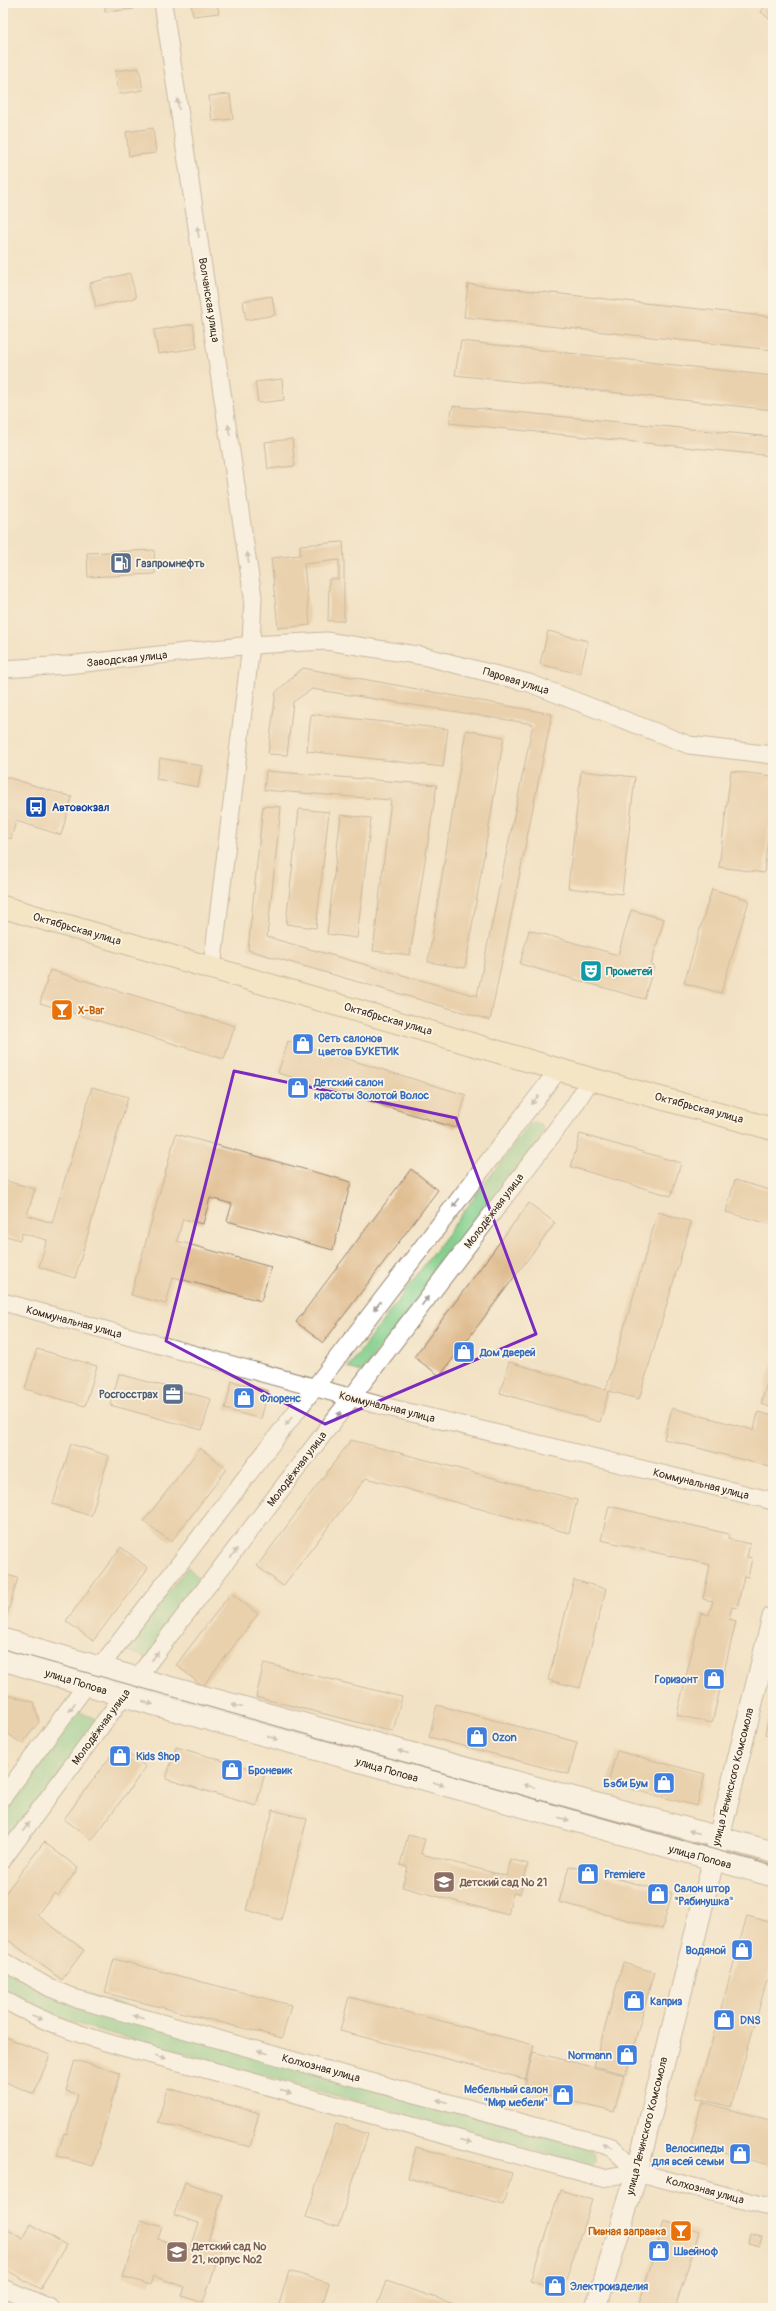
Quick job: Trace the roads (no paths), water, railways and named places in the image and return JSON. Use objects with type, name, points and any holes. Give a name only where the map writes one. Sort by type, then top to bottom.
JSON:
[{"type":"main road","name":"Октябрьская улица","points":[[3,907],[559,1070],[773,1129]]},
{"type":"street","name":"Волчанская улица","points":[[163,3],[253,597],[251,645],[212,968]]},
{"type":"street","name":"Паровая улица","points":[[251,645],[326,641],[422,656],[529,682],[689,745],[773,755]]},
{"type":"street","name":"Заводская улица","points":[[3,669],[67,665],[251,645]]},
{"type":"street","points":[[3,1797],[100,1667],[559,1070]]},
{"type":"street","name":"Молодёжная улица","points":[[3,1859],[137,1678],[572,1109],[591,1079]]},
{"type":"street","name":"Коммунальная улица","points":[[3,1302],[351,1398],[773,1501]]},
{"type":"street","name":"улица Ленинского Комсомола","points":[[596,2308],[637,2172],[712,1860],[773,1617]]},
{"type":"street","name":"улица Попова","points":[[3,1639],[137,1678],[773,1852]]},
{"type":"street","name":"улица Попова","points":[[3,1660],[124,1696],[773,1876]]},
{"type":"street","name":"Колхозная улица","points":[[3,1961],[50,1988],[78,1999],[323,2069],[612,2147],[637,2172]]},
{"type":"street","name":"Колхозная улица","points":[[3,1999],[28,2015],[102,2040],[390,2121],[603,2178],[637,2172],[773,2208]]},
{"type":"street","points":[[3,2288],[51,2308]]},
{"type":"tram line","points":[[3,1649],[773,1866]]},
{"type":"place","name":"Газпромнефть","points":[[121,563]]},
{"type":"place","name":"Автовокзал","points":[[36,807]]},
{"type":"place","name":"Прометей","points":[[591,971]]},
{"type":"place","name":"X-Bar","points":[[62,1010]]},
{"type":"place","name":"Сеть салонов цветов БУКЕТИК","points":[[303,1044]]},
{"type":"place","name":"Детский салон красоты Золотой Волос","points":[[298,1088]]},
{"type":"place","name":"Дом дверей","points":[[464,1352]]},
{"type":"place","name":"Росгосстрах","points":[[173,1394]]},
{"type":"place","name":"Флоренс","points":[[244,1398]]},
{"type":"place","name":"Горизонт","points":[[714,1679]]},
{"type":"place","name":"Ozon","points":[[477,1737]]},
{"type":"place","name":"Kids Shop","points":[[120,1756]]},
{"type":"place","name":"Броневик","points":[[232,1770]]},
{"type":"place","name":"Бэби Бум","points":[[664,1783]]},
{"type":"place","name":"Premiere","points":[[588,1874]]},
{"type":"place","name":"Детский сад № 21","points":[[444,1882]]},
{"type":"place","name":"Салон штор \"Рябинушка\"","points":[[658,1894]]},
{"type":"place","name":"Водяной","points":[[742,1950]]},
{"type":"place","name":"Каприз","points":[[634,2001]]},
{"type":"place","name":"DNS","points":[[724,2020]]},
{"type":"place","name":"Normann","points":[[627,2055]]},
{"type":"place","name":"Мебельный салон \"Мир мебели\"","points":[[563,2095]]},
{"type":"place","name":"Велосипеды для всей семьи","points":[[740,2154]]},
{"type":"place","name":"Пивная заправка","points":[[681,2231]]},
{"type":"place","name":"Швейноф","points":[[659,2251]]},
{"type":"place","name":"Детский сад № 21, корпус №2","points":[[177,2252]]},
{"type":"place","name":"Электроизделия","points":[[555,2286]]}]
